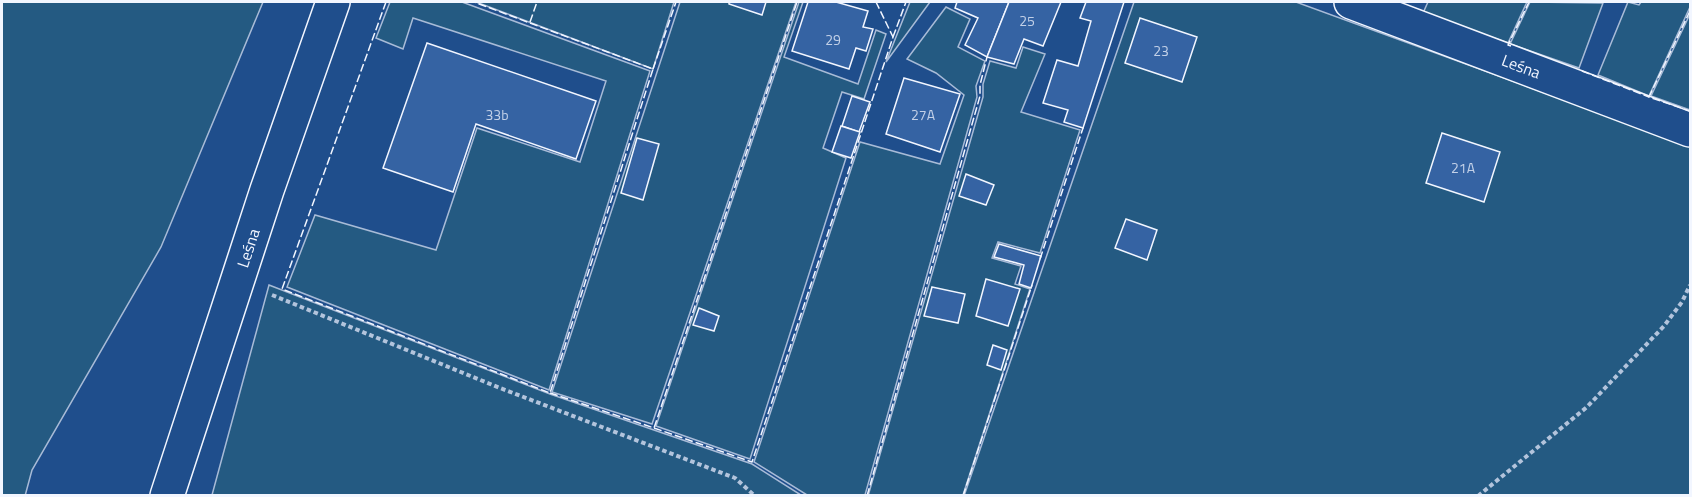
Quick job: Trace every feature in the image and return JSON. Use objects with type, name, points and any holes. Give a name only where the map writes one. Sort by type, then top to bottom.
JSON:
[{"type":"street","name":"Leśna","points":[[167,495],[267,190],[333,2]]},
{"type":"street","name":"Leśna","points":[[1351,2],[1690,130]]},
{"type":"path","points":[[1478,495],[1587,406],[1664,326],[1682,302],[1690,285]]},
{"type":"path","points":[[262,291],[500,388],[735,478],[755,495]]},
{"type":"shaded area","points":[[2,2],[263,2],[161,247],[32,470],[25,496],[2,495]]},
{"type":"shaded area","points":[[390,2],[462,2],[650,71],[549,390],[287,287],[315,215],[436,250],[477,128],[580,162],[606,81],[413,18],[403,49],[376,38]]},
{"type":"shaded area","points":[[476,2],[674,2],[653,69]]},
{"type":"shaded area","points":[[680,2],[796,2],[652,424],[552,392]]},
{"type":"shaded area","points":[[799,2],[803,2],[784,57],[858,84],[876,30],[886,34],[864,99],[842,92],[823,148],[846,158],[750,459],[656,426]]},
{"type":"shaded area","points":[[910,2],[930,2],[886,62]]},
{"type":"shaded area","points":[[1134,2],[1296,2],[1690,146],[1690,495],[964,496]]},
{"type":"shaded area","points":[[1428,2],[1527,2],[1508,43],[1423,13]]},
{"type":"shaded area","points":[[1530,2],[1603,3],[1579,68],[1510,44]]},
{"type":"shaded area","points":[[1628,2],[1639,5],[1641,2],[1690,2],[1690,7],[1649,96],[1598,75]]},
{"type":"shaded area","points":[[946,7],[970,19],[958,47],[985,61],[976,86],[977,97],[865,495],[807,495],[754,462],[860,142],[940,164],[964,95],[936,73],[907,59]]},
{"type":"shaded area","points":[[1690,14],[1690,110],[1651,96]]},
{"type":"shaded area","points":[[1023,47],[1045,54],[1021,112],[1080,130],[1040,253],[998,242],[992,258],[1021,266],[1015,284],[1030,289],[963,495],[868,496],[983,97],[983,84],[990,61],[1016,68]]},
{"type":"shaded area","points":[[269,285],[550,394],[752,464],[801,495],[212,495]]},
{"type":"building","points":[[729,2],[766,2],[762,15],[729,4]]},
{"type":"building","points":[[808,2],[836,2],[868,11],[863,27],[873,29],[866,51],[856,48],[849,69],[792,51]]},
{"type":"building","points":[[957,2],[1009,2],[987,57],[965,45],[978,18],[955,8]]},
{"type":"building","points":[[1009,2],[1061,2],[1043,46],[1024,39],[1014,64],[987,57]]},
{"type":"building","points":[[1086,2],[1124,2],[1083,128],[1064,122],[1068,110],[1043,103],[1057,60],[1078,66],[1091,21],[1080,18]]},
{"type":"building","points":[[1140,18],[1197,37],[1182,82],[1125,63]]},
{"type":"building","points":[[427,43],[596,101],[576,159],[476,124],[453,192],[383,168]]},
{"type":"building","points":[[904,78],[960,94],[940,152],[886,134]]},
{"type":"building","points":[[852,96],[870,102],[859,132],[842,126]]},
{"type":"building","points":[[841,126],[860,132],[851,158],[832,152]]},
{"type":"building","points":[[1442,133],[1500,152],[1484,202],[1426,183]]},
{"type":"building","points":[[637,138],[659,144],[643,200],[621,193]]},
{"type":"building","points":[[966,174],[994,185],[986,205],[959,196]]},
{"type":"building","points":[[1126,219],[1157,230],[1147,260],[1115,248]]},
{"type":"building","points":[[999,244],[1041,256],[1031,288],[1019,284],[1024,265],[994,257]]},
{"type":"building","points":[[986,279],[1020,289],[1008,326],[976,316]]},
{"type":"building","points":[[932,287],[965,294],[958,323],[924,316]]},
{"type":"building","points":[[699,308],[719,316],[714,331],[693,325]]},
{"type":"building","points":[[993,345],[1007,350],[1001,370],[987,365]]},
{"type":"fence","points":[[386,2],[282,289],[550,393],[653,69],[474,2]]},
{"type":"fence","points":[[530,22],[537,2]]},
{"type":"fence","points":[[653,69],[676,2]]},
{"type":"fence","points":[[550,393],[654,428],[797,2]]},
{"type":"fence","points":[[654,428],[752,462],[893,37],[876,2]]},
{"type":"fence","points":[[893,37],[906,2]]},
{"type":"fence","points":[[1511,46],[1508,45],[1529,2]]},
{"type":"fence","points":[[1690,11],[1649,97],[1690,111]]},
{"type":"fence","points":[[867,496],[980,96],[980,85],[987,57]]},
{"type":"fence","points":[[1582,71],[1649,97]]},
{"type":"fence","points":[[1040,259],[1083,128]]},
{"type":"fence","points":[[963,496],[1032,285]]}]
